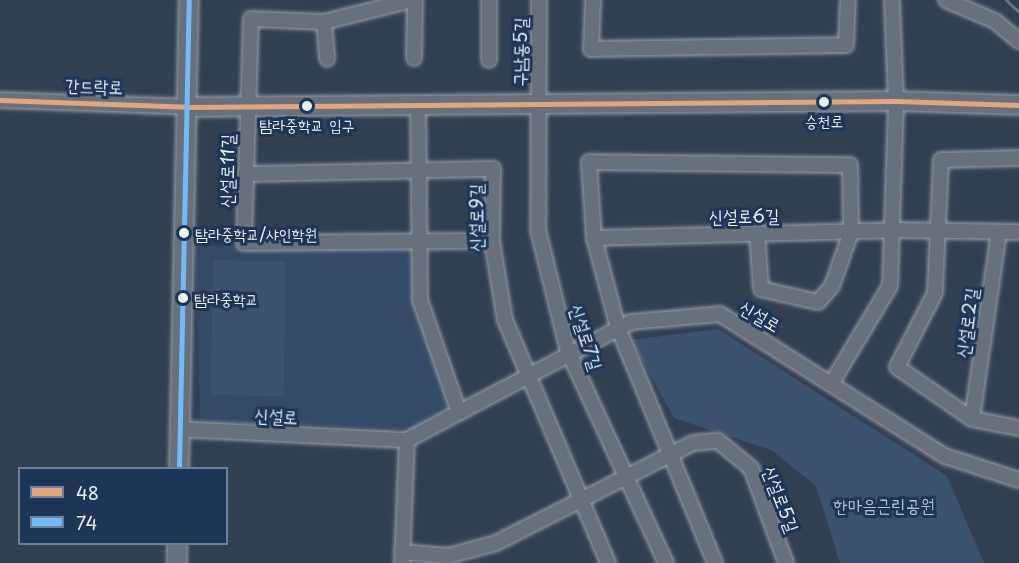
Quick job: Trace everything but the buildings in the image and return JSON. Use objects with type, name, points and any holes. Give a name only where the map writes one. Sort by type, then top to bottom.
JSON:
[{"type":"main road","points":[[178,467],[189,0]]},
{"type":"main road","points":[[187,107],[896,101],[1019,105]]},
{"type":"main road","points":[[177,545],[177,563]]},
{"type":"street","points":[[327,58],[324,22],[372,5],[414,0],[414,58]]},
{"type":"street","points":[[489,0],[489,60]]},
{"type":"street","name":"구남동5길","points":[[537,105],[539,0]]},
{"type":"street","points":[[593,0],[591,49],[846,45],[848,0]]},
{"type":"street","points":[[831,384],[890,286],[894,230],[896,101],[892,0]]},
{"type":"street","points":[[946,0],[995,21],[1019,41]]},
{"type":"street","name":"신설로11길","points":[[324,22],[251,19],[246,105],[244,243],[418,244]]},
{"type":"street","name":"간드락로","points":[[0,100],[187,107]]},
{"type":"street","points":[[418,104],[420,300],[459,412]]},
{"type":"street","name":"신설로7길","points":[[537,105],[538,230],[568,351],[624,478],[666,563]]},
{"type":"street","points":[[1019,158],[941,160],[941,231],[935,293],[897,367],[972,419],[1019,428]]},
{"type":"street","points":[[715,563],[618,328],[594,238],[589,162],[850,165],[851,232],[832,286],[818,302],[761,289],[757,233]]},
{"type":"street","name":"신설로9길","points":[[245,174],[494,169],[492,242],[505,320],[609,563]]},
{"type":"street","points":[[894,230],[1019,232]]},
{"type":"street","name":"신설로6길","points":[[594,238],[894,230]]},
{"type":"street","name":"신설로2길","points":[[972,419],[999,232]]},
{"type":"street","points":[[418,244],[492,242]]},
{"type":"street","name":"신설로","points":[[179,429],[406,440],[568,351],[631,322],[720,314],[945,456],[1019,480]]},
{"type":"street","points":[[406,440],[402,557],[455,559],[496,543],[669,455]]},
{"type":"street","name":"신설로5길","points":[[669,455],[693,443],[718,441],[737,452],[751,468],[786,563]]},
{"type":"shaded area","name":"탐라중학교","points":[[195,246],[414,247],[447,409],[412,429],[200,421]]},
{"type":"green space","points":[[213,260],[286,261],[284,396],[211,395]]},
{"type":"green space","name":"한마음근린공원","points":[[718,329],[947,476],[984,563],[840,563],[816,486],[771,450],[674,418],[631,340]]},
{"type":"waterway","points":[[1006,0],[1019,12]]},
{"type":"transit line","name":"74","points":[[179,467],[189,0]]},
{"type":"transit line","name":"48","points":[[0,100],[187,107],[896,101],[1019,105]]},
{"type":"place","name":"승천로","points":[[824,102]]},
{"type":"place","name":"탐라중학교 입구","points":[[307,106]]},
{"type":"place","name":"탐라중학교/샤인학원","points":[[184,233]]},
{"type":"place","name":"탐라중학교","points":[[183,298]]}]
